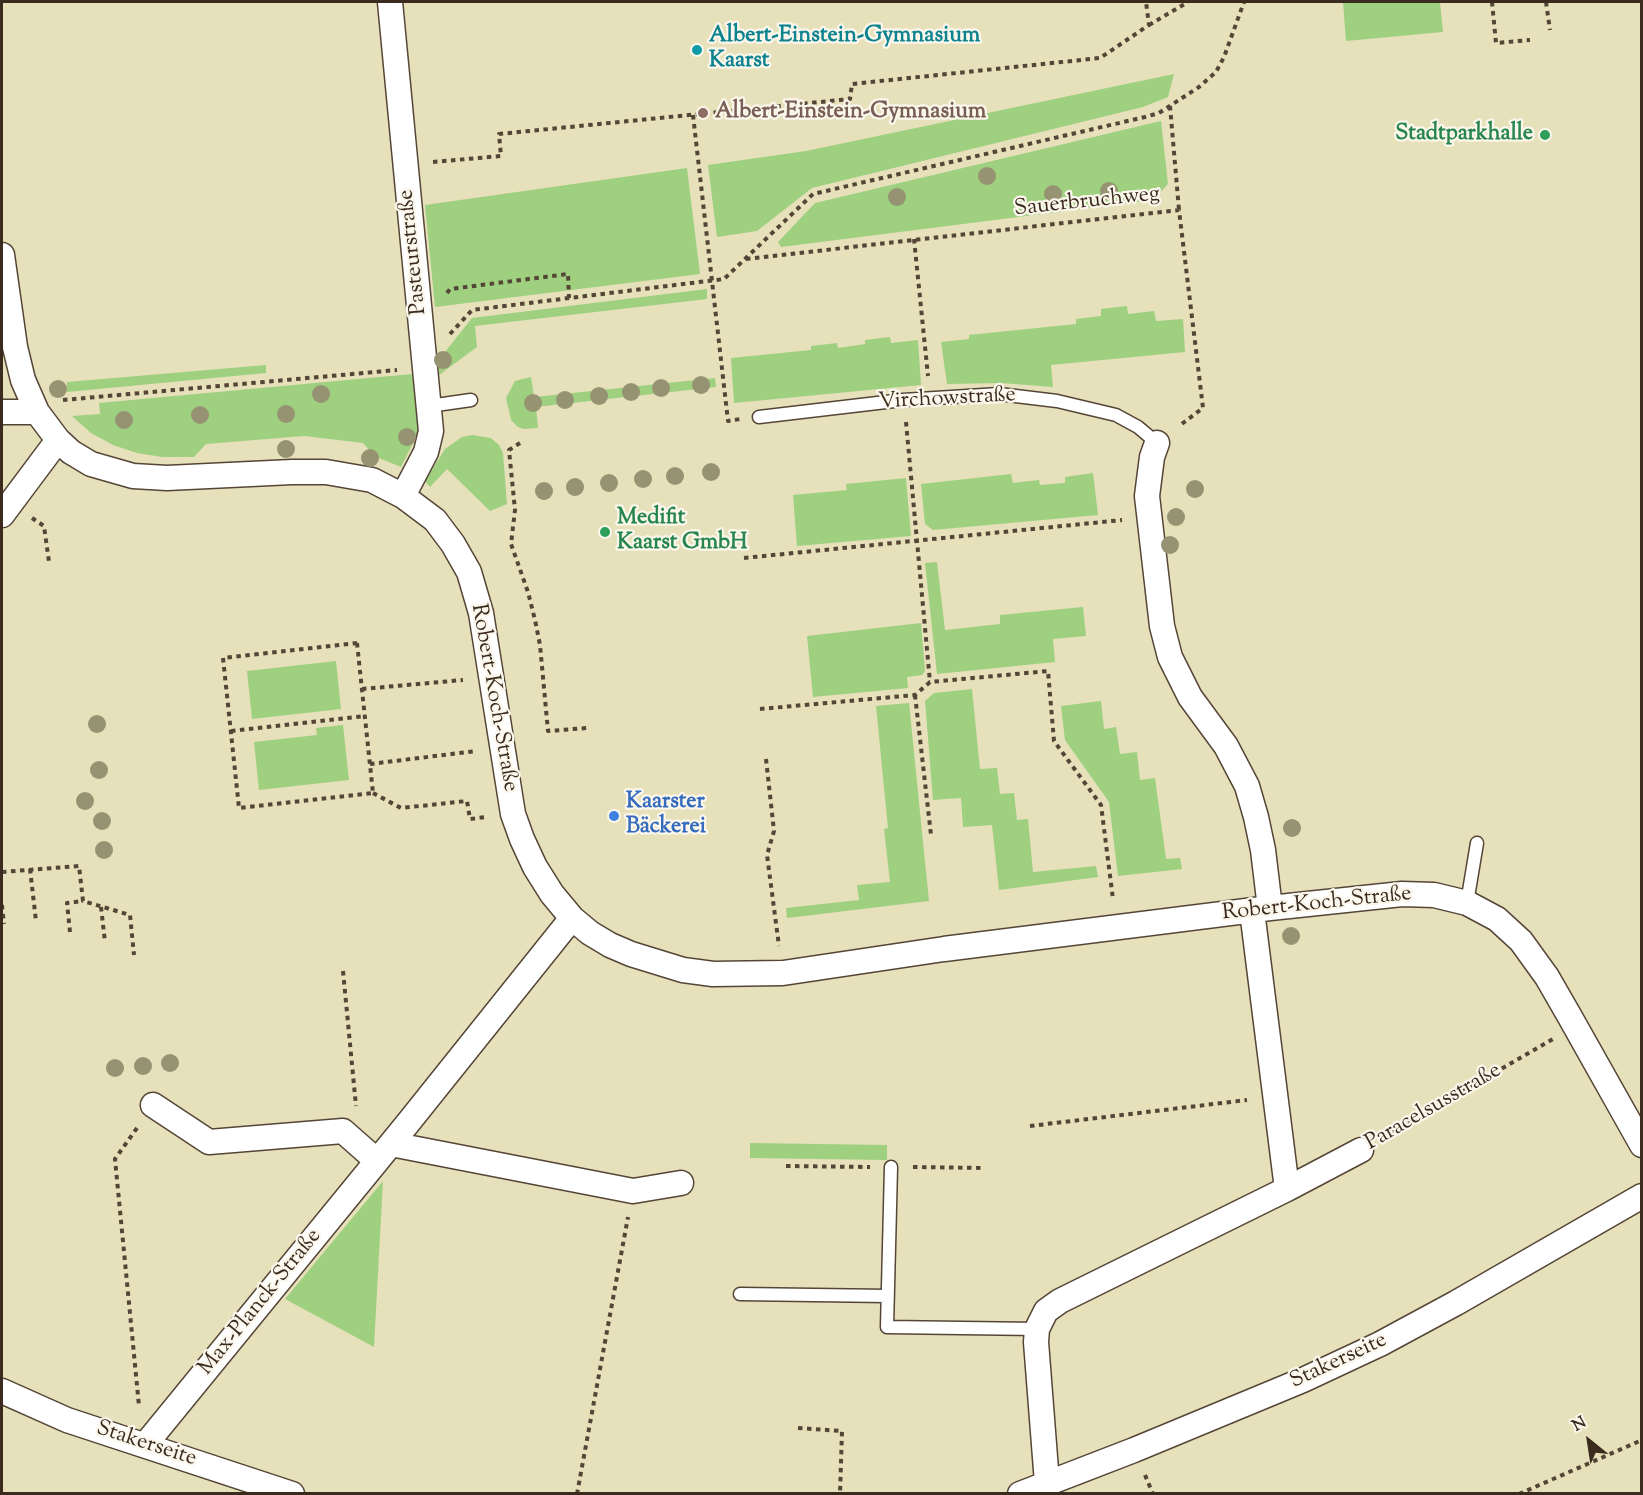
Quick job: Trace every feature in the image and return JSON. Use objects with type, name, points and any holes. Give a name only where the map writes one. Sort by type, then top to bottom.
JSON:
[{"type":"street","name":"Pasteurstraße","points":[[390,2],[425,362],[430,439],[426,452],[403,496]]},
{"type":"street","name":"Robert-Koch-Straße","points":[[2,255],[15,347],[23,380],[37,412],[70,452],[91,464],[133,476],[167,478],[326,472],[372,480],[403,496],[435,520],[453,544],[468,572],[481,613],[513,814],[535,867],[552,894],[572,918],[610,945],[683,970],[713,974],[783,974],[944,948],[1261,909],[1402,894],[1434,895],[1467,903],[1497,919],[1521,941],[1547,978],[1570,1017],[1641,1145]]},
{"type":"street","points":[[2,412],[37,412]]},
{"type":"street","points":[[6,509],[58,440]]},
{"type":"street","points":[[1157,443],[1148,475],[1149,517],[1162,626],[1170,657],[1190,697],[1226,746],[1246,786],[1263,850],[1261,909],[1274,1096],[1287,1189]]},
{"type":"street","name":"Max-Planck-Straße","points":[[145,1444],[572,918]]},
{"type":"street","points":[[153,1105],[209,1142],[344,1131],[352,1138],[384,1152],[633,1191],[681,1183]]},
{"type":"street","name":"Paracelsusstraße","points":[[1037,1329],[1046,1311],[1060,1300],[1287,1189],[1361,1150]]},
{"type":"street","name":"Stakerseite","points":[[1020,1494],[1303,1380],[1380,1344],[1456,1304],[1641,1196]]},
{"type":"street","points":[[1037,1329],[1047,1483]]},
{"type":"street","name":"Stakerseite","points":[[2,1391],[67,1420],[292,1494]]},
{"type":"lane","name":"Virchowstraße","points":[[759,417],[903,400],[999,394],[1068,403],[1121,417],[1138,427],[1157,443]]},
{"type":"lane","points":[[429,406],[471,400]]},
{"type":"lane","points":[[1467,903],[1477,843]]},
{"type":"lane","points":[[891,1167],[888,1328],[1037,1329]]},
{"type":"lane","points":[[740,1294],[888,1296]]},
{"type":"path","points":[[1146,2],[1149,25]]},
{"type":"path","points":[[406,164],[501,156],[499,134],[850,99],[852,84],[1100,58],[1188,2]]},
{"type":"path","points":[[37,412],[57,400],[410,369],[425,362],[472,310],[724,279],[813,194],[1145,117],[1170,106],[1200,87],[1216,72],[1224,57],[1244,2]]},
{"type":"path","points":[[1492,2],[1496,43],[1530,40]]},
{"type":"path","points":[[1546,2],[1550,30]]},
{"type":"path","points":[[1170,106],[1179,210]]},
{"type":"path","points":[[693,114],[728,421]]},
{"type":"path","name":"Sauerbruchweg","points":[[745,259],[1179,210],[1203,408],[1157,443]]},
{"type":"path","points":[[914,240],[931,398]]},
{"type":"path","points":[[420,313],[435,310],[450,289],[568,274],[570,298]]},
{"type":"path","points":[[903,400],[930,682]]},
{"type":"path","points":[[520,443],[508,450],[514,510],[511,544],[528,592],[540,645],[548,731],[587,728]]},
{"type":"path","points":[[6,509],[44,526],[49,562]]},
{"type":"path","points":[[744,558],[1149,517]]},
{"type":"path","points":[[373,793],[357,643],[223,658],[239,808],[373,793],[400,808],[467,801],[470,819],[513,814]]},
{"type":"path","points":[[760,709],[915,694],[930,682],[1048,671],[1054,741],[1101,805],[1116,927]]},
{"type":"path","points":[[362,689],[492,676]]},
{"type":"path","points":[[915,694],[931,835]]},
{"type":"path","points":[[231,731],[365,716]]},
{"type":"path","points":[[370,764],[502,748]]},
{"type":"path","points":[[766,759],[774,831],[767,855],[783,974]]},
{"type":"path","points":[[2,872],[79,866],[84,901]]},
{"type":"path","points":[[30,869],[36,921]]},
{"type":"path","points":[[70,932],[67,903],[84,901],[130,915],[134,955]]},
{"type":"path","points":[[2,905],[4,924]]},
{"type":"path","points":[[101,907],[105,942]]},
{"type":"path","points":[[343,971],[358,1128],[352,1138]]},
{"type":"path","name":"Paracelsusstraße","points":[[1361,1150],[1555,1038],[1557,1025],[1570,1017]]},
{"type":"path","points":[[1030,1126],[1274,1096]]},
{"type":"path","points":[[145,1444],[137,1391],[115,1160],[153,1105]]},
{"type":"path","points":[[577,1494],[633,1191]]},
{"type":"path","points":[[798,1428],[842,1431],[840,1494]]},
{"type":"path","points":[[1519,1494],[1641,1440]]},
{"type":"green space","points":[[1343,2],[1440,2],[1443,32],[1346,41]]},
{"type":"green space","points":[[1174,74],[1168,97],[1143,107],[812,188],[757,231],[717,237],[708,165],[806,151]]},
{"type":"green space","points":[[1161,121],[1168,184],[1153,200],[781,247],[778,242],[815,203]]},
{"type":"green space","points":[[687,168],[700,274],[435,307],[425,205]]},
{"type":"green space","points":[[707,289],[707,299],[475,326],[477,347],[439,375],[437,362],[472,318]]},
{"type":"green space","points":[[1127,306],[1128,314],[1154,311],[1156,321],[1183,319],[1185,352],[1051,365],[1053,387],[1001,383],[947,384],[941,342],[969,339],[969,335],[1076,324],[1076,319],[1101,316],[1101,309]]},
{"type":"green space","points":[[890,337],[891,343],[918,340],[921,385],[734,403],[731,358],[811,350],[811,346],[837,343],[838,348],[865,344],[865,340]]},
{"type":"green space","points":[[266,365],[266,373],[67,392],[67,382]]},
{"type":"green space","points":[[412,374],[419,431],[401,467],[374,456],[363,443],[304,436],[206,444],[194,457],[162,457],[137,453],[113,445],[91,433],[72,416],[100,414],[99,403]]},
{"type":"green space","points":[[531,377],[534,397],[715,378],[716,387],[536,407],[538,428],[524,429],[511,420],[506,398],[515,381]]},
{"type":"green space","points":[[472,435],[491,438],[499,445],[503,453],[507,504],[490,511],[447,469],[430,487],[425,481],[445,449],[462,437]]},
{"type":"green space","points":[[1093,473],[1098,515],[933,530],[925,524],[921,484],[1011,474],[1013,483],[1039,480],[1040,485],[1065,483],[1065,477]]},
{"type":"green space","points":[[906,478],[911,536],[797,546],[793,495],[847,490],[846,484]]},
{"type":"green space","points":[[937,562],[945,630],[1000,624],[1000,615],[1083,607],[1086,636],[1053,639],[1055,662],[937,674],[925,563]]},
{"type":"green space","points":[[921,623],[925,671],[922,675],[907,677],[908,688],[813,697],[807,636]]},
{"type":"green space","points":[[336,661],[341,709],[252,719],[247,671]]},
{"type":"green space","points":[[972,689],[980,769],[997,768],[1000,794],[1014,793],[1017,820],[1028,819],[1033,872],[1096,866],[1098,877],[999,890],[992,825],[963,827],[961,798],[933,800],[925,701],[934,693]]},
{"type":"green space","points":[[1101,701],[1104,729],[1116,727],[1120,754],[1137,752],[1140,780],[1155,778],[1166,859],[1180,858],[1182,869],[1118,876],[1109,802],[1065,740],[1061,706]]},
{"type":"green space","points":[[909,703],[929,901],[787,918],[786,908],[859,900],[857,885],[890,882],[884,829],[888,828],[876,706]]},
{"type":"green space","points":[[343,725],[349,780],[259,790],[254,742],[317,735],[316,728]]},
{"type":"green space","points":[[750,1143],[887,1145],[887,1160],[750,1158]]},
{"type":"green space","points":[[383,1181],[374,1347],[285,1299]]},
{"type":"place","name":"Albert-Einstein-Gymnasium Kaarst","points":[[697,50]]},
{"type":"place","name":"Albert-Einstein-Gymnasium","points":[[703,113]]},
{"type":"place","name":"Stadtparkhalle","points":[[1545,135]]},
{"type":"place","name":"Medifit Kaarst GmbH","points":[[605,532]]},
{"type":"place","name":"Kaarster Bäckerei","points":[[614,816]]}]
